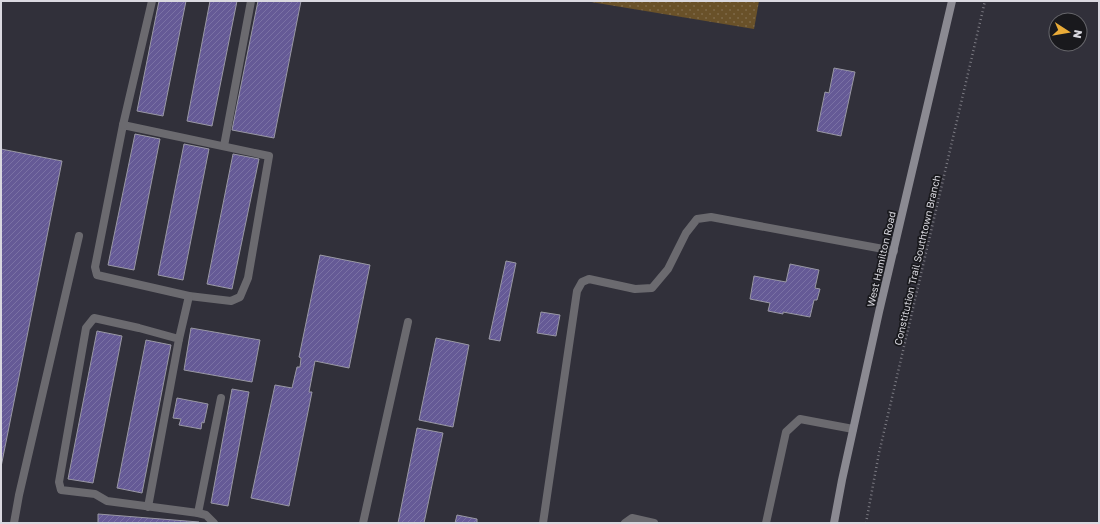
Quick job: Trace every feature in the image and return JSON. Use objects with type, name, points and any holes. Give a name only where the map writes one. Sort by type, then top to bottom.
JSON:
[{"type":"main road","name":"West Hamilton Road","points":[[834,523],[853,429],[952,1]]},
{"type":"lane","points":[[123,125],[268,156],[248,278],[240,297],[231,301],[190,296],[97,275],[95,267],[123,125],[152,1]]},
{"type":"lane","points":[[224,146],[251,1]]},
{"type":"lane","points":[[543,523],[577,291],[582,282],[589,279],[635,289],[652,288],[668,269],[686,233],[698,219],[711,217],[894,251]]},
{"type":"lane","points":[[14,523],[19,495],[79,236]]},
{"type":"lane","points":[[148,507],[179,339],[190,296]]},
{"type":"lane","points":[[179,339],[94,318],[86,328],[58,482],[61,490],[95,494],[107,502],[198,513],[206,515],[214,523]]},
{"type":"lane","points":[[364,523],[408,322]]},
{"type":"lane","points":[[198,513],[221,398]]},
{"type":"lane","points":[[766,523],[786,432],[800,419],[853,429]]},
{"type":"lane","points":[[625,523],[632,518],[654,523]]},
{"type":"path","name":"Constitution Trail Southtown Branch","points":[[866,523],[879,453],[986,1]]},
{"type":"shaded area","points":[[585,1],[759,1],[754,29]]},
{"type":"building","points":[[159,1],[186,1],[163,116],[137,111]]},
{"type":"building","points":[[210,1],[237,1],[212,126],[187,121]]},
{"type":"building","points":[[258,1],[301,1],[274,138],[232,130]]},
{"type":"building","points":[[834,68],[855,72],[841,136],[817,131],[825,92],[829,93]]},
{"type":"building","points":[[135,134],[160,139],[134,270],[108,265]]},
{"type":"building","points":[[184,144],[209,149],[183,280],[158,275]]},
{"type":"building","points":[[1,149],[62,161],[1,467]]},
{"type":"building","points":[[233,154],[259,159],[232,289],[207,284]]},
{"type":"building","points":[[320,255],[370,265],[349,368],[315,361],[309,392],[312,392],[289,506],[251,498],[275,385],[292,388],[297,367],[300,367],[301,358],[299,357]]},
{"type":"building","points":[[506,261],[516,263],[500,341],[489,339]]},
{"type":"building","points":[[790,264],[819,270],[815,288],[820,289],[817,300],[814,300],[810,317],[768,311],[770,303],[750,299],[754,276],[786,282]]},
{"type":"building","points":[[541,312],[560,315],[556,336],[537,333]]},
{"type":"building","points":[[191,328],[260,340],[252,382],[184,370]]},
{"type":"building","points":[[97,331],[122,336],[93,483],[68,479]]},
{"type":"building","points":[[436,338],[469,345],[453,427],[419,420]]},
{"type":"building","points":[[146,340],[171,345],[142,493],[117,488]]},
{"type":"building","points":[[232,389],[249,392],[228,506],[211,503]]},
{"type":"building","points":[[177,398],[208,404],[204,423],[202,422],[201,429],[179,425],[181,419],[173,418]]},
{"type":"building","points":[[417,428],[443,433],[424,523],[398,523]]},
{"type":"building","points":[[98,514],[199,522],[98,523]]},
{"type":"building","points":[[457,515],[477,519],[477,523],[455,523]]}]
